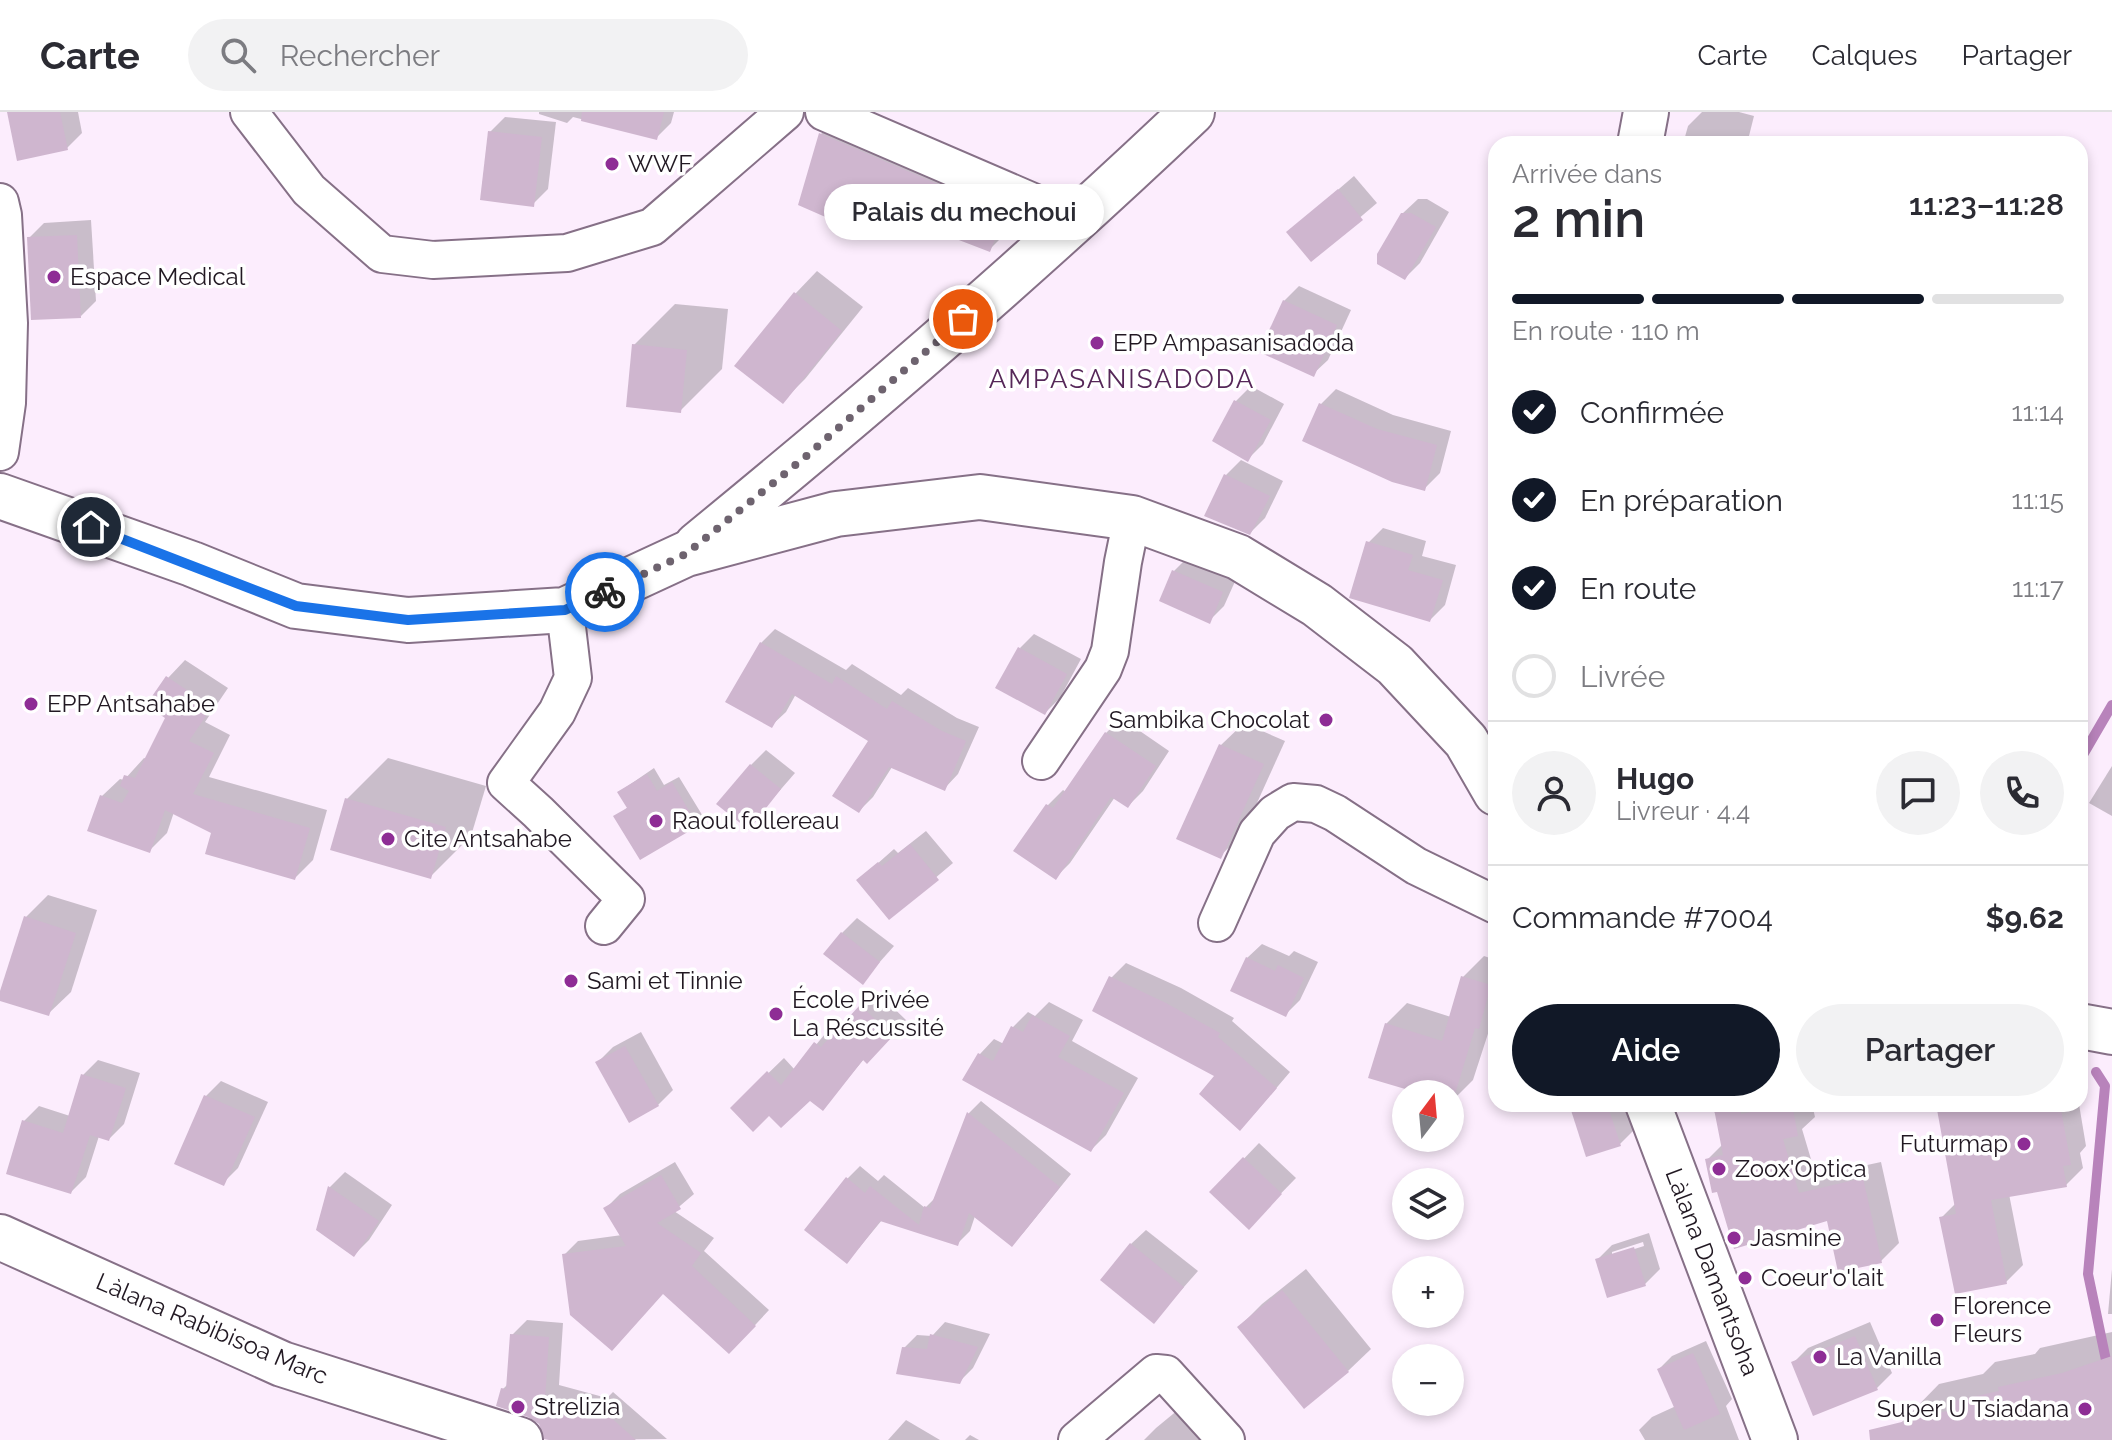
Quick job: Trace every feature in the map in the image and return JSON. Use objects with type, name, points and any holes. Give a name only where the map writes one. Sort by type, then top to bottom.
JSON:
[{"type":"main road","points":[[686,554],[804,458],[1077,221],[1192,112]]},
{"type":"main road","points":[[1642,136],[1646,112]]},
{"type":"main road","points":[[804,458],[808,495],[836,514]]},
{"type":"main road","points":[[0,496],[178,559],[296,606],[408,620],[565,610],[686,554],[836,514],[980,497],[1132,518],[1238,557],[1317,605],[1395,665],[1466,741],[1488,779]]},
{"type":"main road","points":[[2088,1028],[2112,1032]]},
{"type":"main road","name":"Làlana Damantsoha","points":[[1651,1112],[1775,1440]]},
{"type":"main road","name":"Làlana Rabibisoa Marc","points":[[0,1237],[282,1364],[520,1440]]},
{"type":"street","points":[[249,112],[309,190],[382,254],[433,260],[567,253],[652,227],[785,112]]},
{"type":"street","points":[[824,112],[1077,221]]},
{"type":"street","points":[[0,202],[9,323],[7,403],[0,452]]},
{"type":"street","points":[[1041,761],[1103,669],[1110,651],[1132,518]]},
{"type":"street","points":[[565,610],[573,678],[557,712],[506,783],[626,899],[604,926]]},
{"type":"street","points":[[1217,923],[1257,833],[1275,813],[1293,802],[1316,804],[1335,813],[1416,866],[1488,901]]},
{"type":"street","points":[[1077,1440],[1156,1373],[1166,1374],[1226,1440]]},
{"type":"building","points":[[7,112],[60,112],[68,150],[17,161]]},
{"type":"building","points":[[582,112],[664,112],[657,140],[581,121]]},
{"type":"building","points":[[488,131],[542,137],[534,207],[480,200]]},
{"type":"building","points":[[819,133],[1005,213],[990,252],[855,200],[846,226],[798,205]]},
{"type":"building","points":[[1338,189],[1363,220],[1311,262],[1286,232]]},
{"type":"building","points":[[1401,213],[1411,213],[1436,227],[1405,280],[1377,264],[1377,254]]},
{"type":"building","name":"Espace Medical","points":[[77,235],[81,318],[31,320],[27,237]]},
{"type":"building","points":[[794,292],[842,331],[783,404],[734,366]]},
{"type":"building","points":[[1283,300],[1337,325],[1314,377],[1259,352]]},
{"type":"building","points":[[632,344],[687,350],[681,413],[626,407]]},
{"type":"building","points":[[1234,400],[1271,420],[1248,462],[1212,441]]},
{"type":"building","points":[[1319,403],[1377,429],[1437,445],[1425,491],[1392,482],[1302,441]]},
{"type":"building","points":[[1224,474],[1270,496],[1250,535],[1204,516]]},
{"type":"building","points":[[1366,541],[1413,555],[1408,570],[1443,580],[1430,622],[1349,598]]},
{"type":"building","points":[[1172,570],[1223,592],[1210,624],[1159,601]]},
{"type":"building","points":[[760,642],[832,684],[836,676],[887,709],[892,701],[942,731],[966,741],[945,791],[889,767],[859,813],[832,796],[868,741],[792,694],[772,728],[725,702]]},
{"type":"building","points":[[1018,647],[1067,674],[1045,715],[995,688]]},
{"type":"building","points":[[166,676],[212,707],[189,741],[214,753],[193,794],[310,828],[295,880],[205,854],[211,833],[165,810],[150,853],[87,831],[100,795],[122,803],[129,791],[120,786],[124,775],[135,778],[165,718],[146,705]]},
{"type":"building","points":[[1105,732],[1156,766],[1128,808],[1111,797],[1056,880],[1013,851],[1046,804],[1053,808]]},
{"type":"building","points":[[1219,744],[1264,764],[1221,859],[1176,839]]},
{"type":"building","points":[[750,764],[781,789],[749,830],[716,804]]},
{"type":"building","name":"Raoul follereau","points":[[647,774],[657,791],[672,782],[698,826],[640,860],[613,816],[627,808],[617,792]]},
{"type":"building","name":"Cite Antsahabe","points":[[345,798],[446,827],[431,879],[330,850]]},
{"type":"building","points":[[910,844],[939,880],[889,920],[856,880],[878,862],[882,866]]},
{"type":"building","points":[[24,916],[76,933],[49,1016],[0,1001],[0,991]]},
{"type":"building","points":[[841,932],[880,962],[863,985],[823,954]]},
{"type":"building","points":[[1246,957],[1275,971],[1278,965],[1304,978],[1286,1017],[1230,991]]},
{"type":"building","points":[[1109,976],[1220,1033],[1218,1037],[1277,1088],[1240,1131],[1199,1094],[1214,1076],[1092,1011]]},
{"type":"building","points":[[1461,976],[1488,984],[1479,1029],[1475,1028],[1459,1080],[1392,1080],[1392,1085],[1368,1078],[1385,1023],[1442,1041]]},
{"type":"building","points":[[860,1005],[893,1036],[867,1064],[863,1060],[823,1111],[810,1101],[781,1128],[769,1116],[753,1132],[730,1108],[767,1071],[781,1085],[814,1042],[821,1047]]},
{"type":"building","points":[[1032,1015],[1070,1036],[1058,1057],[1124,1093],[1091,1152],[962,1080],[978,1053],[993,1061],[1011,1026],[1023,1032]]},
{"type":"building","points":[[625,1046],[659,1106],[629,1123],[595,1062]]},
{"type":"building","points":[[81,1074],[126,1088],[109,1141],[90,1135],[71,1194],[6,1174],[22,1120],[63,1133]]},
{"type":"building","points":[[204,1095],[255,1117],[224,1186],[174,1164]]},
{"type":"building","points":[[967,1112],[1060,1187],[1012,1247],[969,1213],[958,1246],[880,1221],[847,1264],[804,1230],[846,1177],[865,1193],[870,1186],[919,1225],[924,1206],[930,1208]]},
{"type":"building","points":[[1572,1112],[1610,1112],[1621,1146],[1586,1157]]},
{"type":"building","points":[[1715,1112],[1794,1112],[1798,1136],[1783,1139],[1799,1193],[1863,1178],[1882,1263],[1838,1272],[1827,1221],[1734,1249],[1717,1192],[1712,1193],[1705,1159],[1723,1155]]},
{"type":"building","points":[[1937,1112],[2061,1112],[2071,1165],[2063,1166],[2067,1187],[1991,1200],[2007,1284],[1955,1294],[1939,1217],[1956,1214]]},
{"type":"building","points":[[1243,1157],[1282,1194],[1249,1230],[1209,1192]]},
{"type":"building","points":[[661,1175],[681,1209],[657,1223],[701,1253],[692,1266],[756,1326],[729,1354],[663,1294],[612,1351],[570,1315],[562,1254],[626,1246],[603,1208]]},
{"type":"building","points":[[328,1186],[379,1221],[354,1257],[316,1230]]},
{"type":"building","points":[[1130,1243],[1184,1287],[1154,1324],[1100,1280]]},
{"type":"building","points":[[1634,1247],[1646,1286],[1607,1298],[1595,1259]]},
{"type":"building","points":[[1282,1290],[1349,1372],[1304,1409],[1237,1327]]},
{"type":"building","points":[[510,1334],[549,1337],[545,1400],[591,1412],[597,1405],[636,1440],[544,1439],[539,1424],[496,1406],[501,1388],[506,1389]]},
{"type":"building","points":[[930,1334],[978,1347],[960,1384],[896,1374],[902,1347],[927,1349]]},
{"type":"building","points":[[1855,1336],[1878,1390],[1813,1416],[1791,1362]]},
{"type":"building","points":[[1693,1353],[1720,1414],[1684,1430],[1657,1369]]},
{"type":"building","points":[[2112,1356],[2112,1440],[1870,1440],[1869,1430],[1955,1409],[1953,1401],[1999,1391],[1998,1387],[2062,1373]]},
{"type":"waterway","points":[[2088,746],[2112,705]]},
{"type":"waterway","points":[[2096,1072],[2105,1086],[2088,1274],[2112,1389]]},
{"type":"way so far","points":[[605,592],[686,554],[804,458],[963,319]]},
{"type":"place","name":"WWF","points":[[612,164]]},
{"type":"place","name":"Espace Medical","points":[[54,277]]},
{"type":"place","name":"Palais du mechoui","points":[[963,319]]},
{"type":"place","name":"EPP Ampasanisadoda","points":[[1097,343]]},
{"type":"place","name":"EPP Antsahabe","points":[[31,704]]},
{"type":"place","name":"Sambika Chocolat","points":[[1326,720]]},
{"type":"place","name":"Raoul follereau","points":[[656,821]]},
{"type":"place","name":"Cite Antsahabe","points":[[388,839]]},
{"type":"place","name":"Sami et Tinnie","points":[[571,981]]},
{"type":"place","name":"École Privée La Réscussité","points":[[776,1014]]},
{"type":"place","name":"Futurmap","points":[[2024,1144]]},
{"type":"place","name":"Zoox'Optica","points":[[1719,1169]]},
{"type":"place","name":"Jasmine","points":[[1734,1238]]},
{"type":"place","name":"Coeur'o'lait","points":[[1745,1278]]},
{"type":"place","name":"Florence Fleurs","points":[[1937,1320]]},
{"type":"place","name":"La Vanilla","points":[[1820,1357]]},
{"type":"place","name":"Strelizia","points":[[518,1407]]},
{"type":"place","name":"Super U Tsiadana","points":[[2085,1409]]},
{"type":"district","name":"AMPASANISADODA","points":[[1122,379]]},
{"type":"route","points":[[91,527],[296,606],[408,620],[565,610],[605,592]]}]
